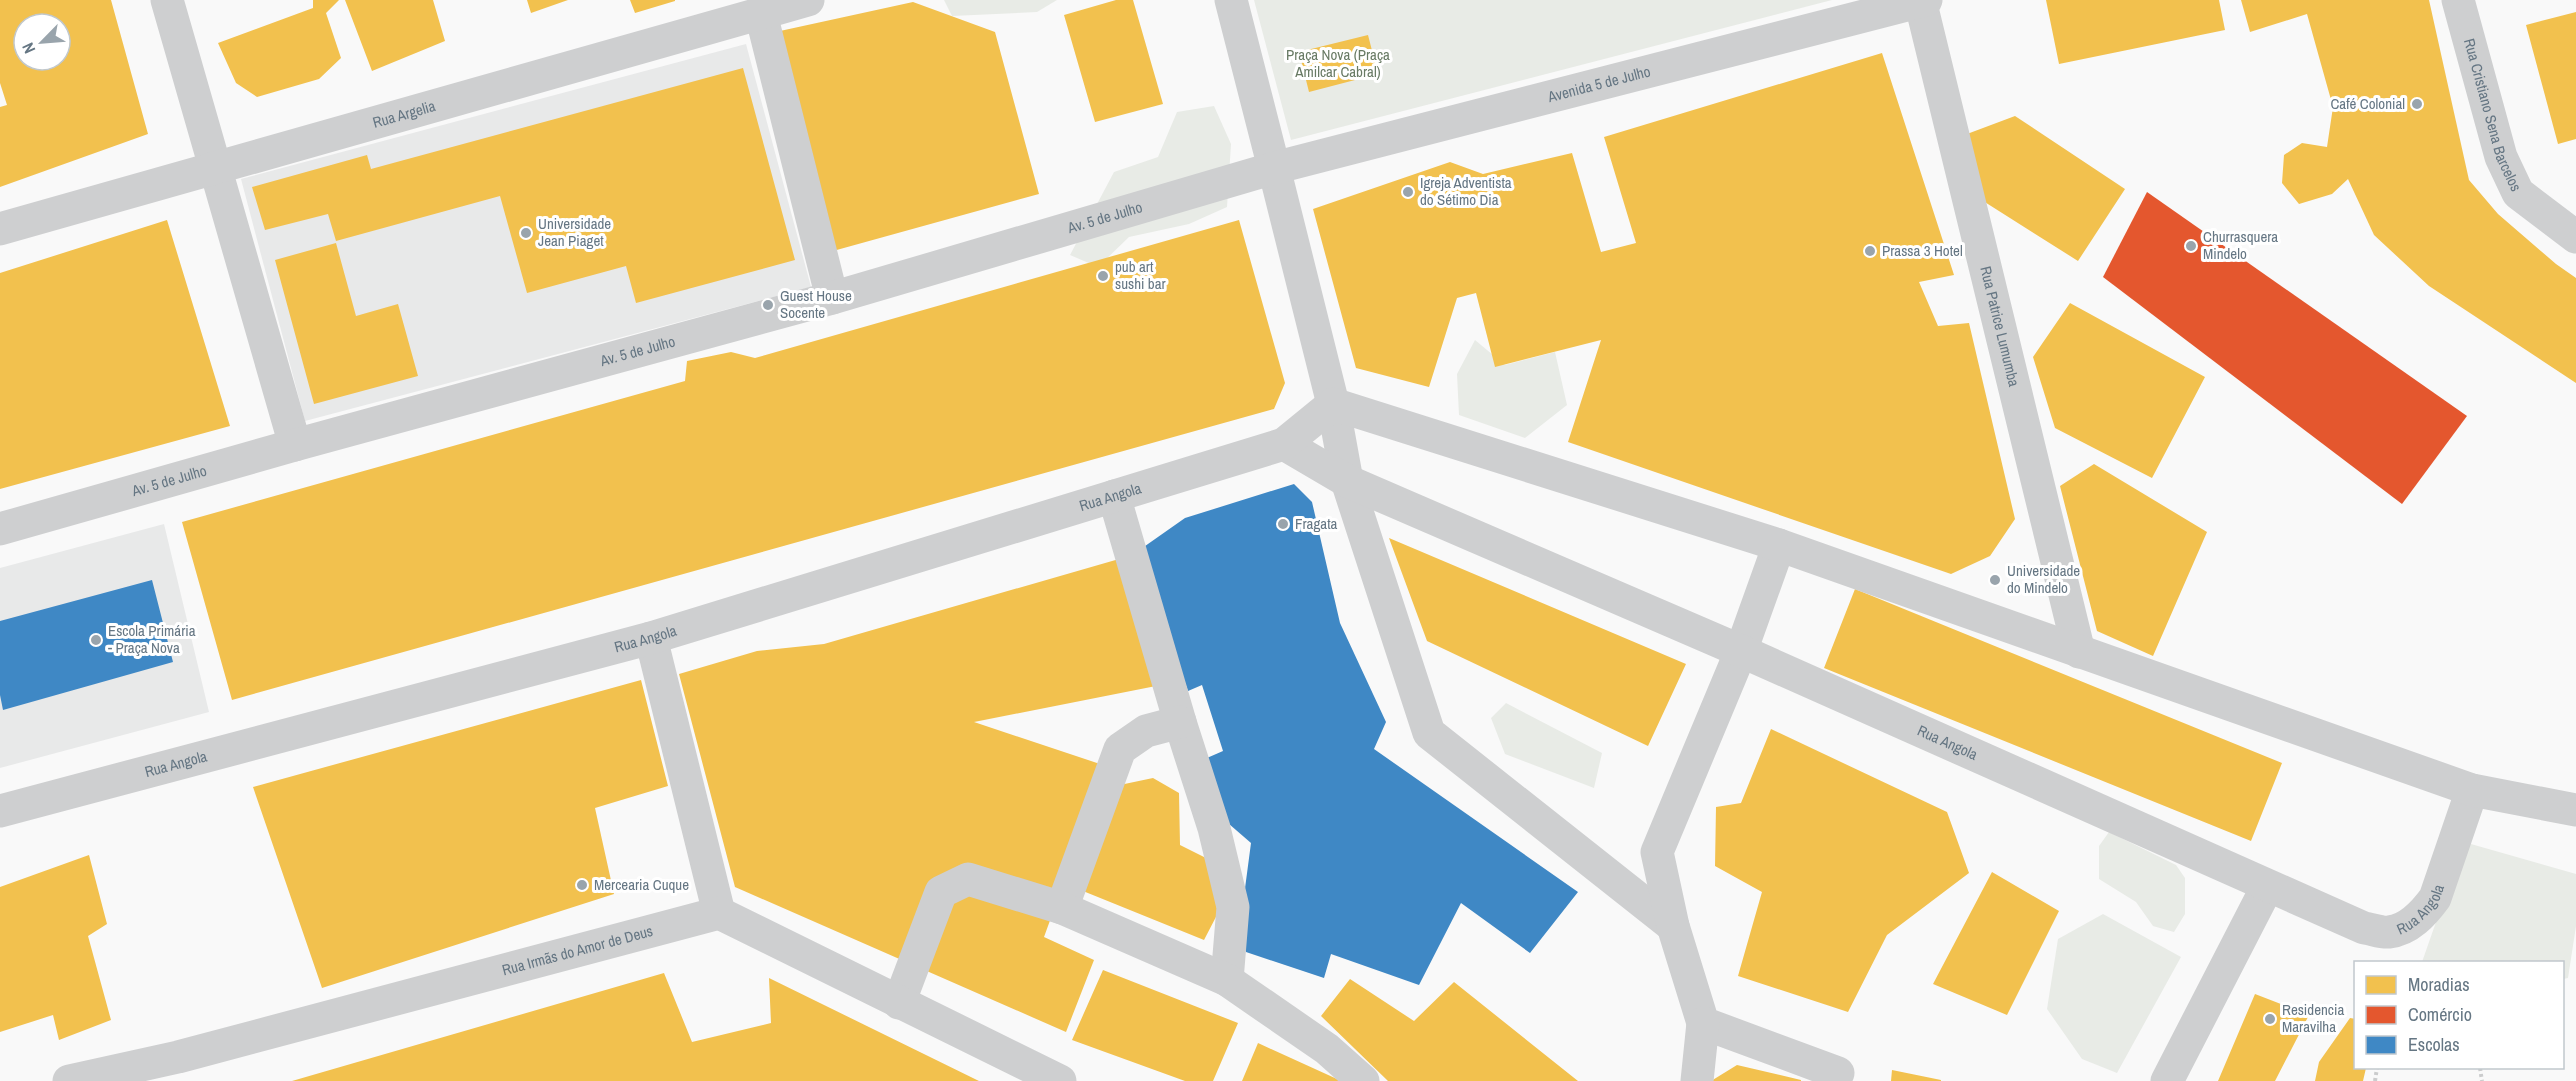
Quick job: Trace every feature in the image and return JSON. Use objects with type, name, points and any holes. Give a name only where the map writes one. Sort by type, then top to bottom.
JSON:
[{"type":"street","points":[[167,0],[295,445]]},
{"type":"street","name":"Rua Argelia","points":[[0,229],[808,0]]},
{"type":"street","points":[[1231,0],[1333,404],[1347,481],[1429,733],[1673,926]]},
{"type":"street","name":"Rua Cristiano Sena Barcelos","points":[[2458,0],[2500,157],[2509,178],[2518,193],[2576,237]]},
{"type":"street","name":"Avenida 5 de Julho","points":[[1274,168],[1922,1]]},
{"type":"street","name":"Rua Patrice Lumumba","points":[[1922,1],[2079,652]]},
{"type":"street","points":[[761,14],[832,298]]},
{"type":"street","name":"Av. 5 de Julho","points":[[0,529],[295,445],[832,298],[1274,168]]},
{"type":"street","points":[[1333,404],[1779,545],[2472,790],[2576,810]]},
{"type":"street","name":"Rua Angola","points":[[0,811],[651,638],[1284,444],[1333,404]]},
{"type":"street","name":"Rua Angola","points":[[1284,444],[1347,481],[1740,651],[2267,887],[2364,928],[2388,932],[2409,925],[2425,912],[2435,898],[2472,790]]},
{"type":"street","points":[[1113,496],[1179,722],[1214,828],[1233,907],[1227,980]]},
{"type":"street","points":[[1697,1081],[1703,1023],[1673,926],[1657,852],[1740,651],[1779,545]]},
{"type":"street","points":[[651,638],[719,913],[1052,1080]]},
{"type":"street","points":[[1062,908],[1120,749],[1146,731],[1179,722]]},
{"type":"street","points":[[899,1003],[941,892],[968,879],[1062,908],[1227,980],[1327,1048],[1363,1081]]},
{"type":"street","points":[[2167,1081],[2267,887]]},
{"type":"street","name":"Rua Irmãs do Amor de Deus","points":[[69,1081],[182,1069],[719,913]]},
{"type":"street","points":[[1703,1023],[1838,1073]]},
{"type":"shaded area","name":"Universidade Jean Piaget","points":[[746,44],[811,287],[305,421],[241,179]]},
{"type":"shaded area","name":"Escola Primária - Praça Nova","points":[[164,524],[209,712],[0,768],[0,568]]},
{"type":"green space","points":[[944,0],[1057,0],[1037,12],[952,16]]},
{"type":"green space","name":"Praça Nova (Praça Amilcar Cabral)","points":[[1254,0],[1832,0],[1291,140]]},
{"type":"green space","points":[[1214,106],[1231,144],[1227,207],[1189,224],[1129,237],[1098,267],[1070,255],[1114,172],[1158,157],[1177,112]]},
{"type":"green space","points":[[1475,340],[1505,365],[1555,352],[1567,405],[1525,438],[1459,415],[1457,374]]},
{"type":"green space","points":[[1506,703],[1602,753],[1594,788],[1505,754],[1491,718]]},
{"type":"green space","points":[[2109,832],[2176,865],[2185,878],[2185,914],[2174,932],[2153,926],[2136,902],[2099,879],[2099,846]]},
{"type":"green space","points":[[2464,842],[2576,874],[2576,926],[2568,978],[2564,979],[2564,961],[2422,961]]},
{"type":"green space","points":[[2103,914],[2181,957],[2117,1073],[2082,1059],[2047,1009],[2058,939]]},
{"type":"building: Moradias","points":[[0,0],[111,0],[148,134],[0,187],[0,107],[7,105],[0,83]]},
{"type":"building: Moradias","points":[[313,0],[339,0],[326,13],[341,58],[319,79],[257,97],[236,83],[218,43],[313,8]]},
{"type":"building: Moradias","points":[[345,0],[433,0],[445,41],[372,71]]},
{"type":"building: Moradias","points":[[527,0],[568,0],[531,13]]},
{"type":"building: Moradias","points":[[630,0],[675,0],[675,1],[635,13]]},
{"type":"building: Moradias","points":[[1116,0],[1133,0],[1163,104],[1095,122],[1064,15]]},
{"type":"building: Moradias","points":[[2046,0],[2219,0],[2225,30],[2059,64]]},
{"type":"building: Moradias","points":[[2241,0],[2429,0],[2469,180],[2498,214],[2556,264],[2576,278],[2576,383],[2429,286],[2374,235],[2348,179],[2332,194],[2299,204],[2282,183],[2284,155],[2302,143],[2327,147],[2333,107],[2307,14],[2250,32]]},
{"type":"building: Moradias","points":[[913,2],[995,32],[1039,194],[833,251],[780,31]]},
{"type":"building: Moradias","points":[[2576,12],[2576,139],[2558,144],[2526,25]]},
{"type":"building: Moradias","points":[[1368,35],[1378,74],[1309,92],[1299,52]]},
{"type":"building: Moradias","points":[[1882,53],[1954,275],[1919,282],[1938,326],[1969,323],[2015,519],[1990,556],[1951,574],[1568,442],[1601,340],[1495,367],[1476,293],[1457,298],[1429,387],[1356,368],[1313,209],[1450,162],[1483,174],[1572,153],[1601,252],[1636,243],[1604,137]]},
{"type":"building: Moradias","points":[[743,68],[795,260],[636,303],[626,266],[527,293],[500,196],[336,241],[328,214],[265,230],[252,187],[367,155],[371,169]]},
{"type":"building: Moradias","points":[[2015,116],[2125,189],[2078,261],[1980,199],[1967,134]]},
{"type":"building: Moradias","points":[[167,220],[230,426],[0,489],[0,273]]},
{"type":"building: Moradias","points":[[1239,220],[1285,383],[1274,409],[232,700],[182,522],[685,381],[687,361],[731,352],[755,358]]},
{"type":"building: Moradias","points":[[336,243],[356,316],[398,304],[418,376],[314,404],[275,260]]},
{"type":"building: Moradias","points":[[2070,303],[2205,377],[2152,478],[2055,428],[2033,357]]},
{"type":"building: Moradias","points":[[2094,464],[2207,532],[2153,656],[2097,631],[2060,486]]},
{"type":"building: Moradias","points":[[1389,538],[1686,664],[1648,746],[1427,641]]},
{"type":"building: Moradias","points":[[1119,559],[1156,686],[974,722],[1106,766],[1044,937],[1094,960],[1066,1032],[735,887],[679,674],[757,651],[824,644]]},
{"type":"building: Moradias","points":[[1855,589],[2282,763],[2251,841],[1824,668]]},
{"type":"building: Moradias","points":[[641,680],[668,786],[595,808],[614,894],[322,988],[253,787]]},
{"type":"building: Moradias","points":[[1771,729],[1947,812],[1969,873],[1887,935],[1848,1012],[1738,976],[1762,892],[1715,866],[1716,807],[1741,803]]},
{"type":"building: Moradias","points":[[1153,778],[1179,793],[1180,845],[1206,858],[1218,913],[1204,940],[1078,889],[1115,786]]},
{"type":"building: Moradias","points":[[89,855],[107,924],[88,936],[111,1020],[59,1040],[53,1015],[0,1032],[0,887]]},
{"type":"building: Moradias","points":[[1992,872],[2059,911],[2007,1015],[1933,984]]},
{"type":"building: Moradias","points":[[1103,970],[1238,1023],[1213,1081],[1185,1081],[1072,1040]]},
{"type":"building: Moradias","points":[[664,973],[692,1042],[771,1023],[769,978],[979,1081],[292,1081]]},
{"type":"building: Moradias","points":[[1350,979],[1414,1021],[1454,982],[1578,1081],[1388,1081],[1321,1016]]},
{"type":"building: Moradias","points":[[2255,994],[2309,1015],[2275,1081],[2218,1081]]},
{"type":"building: Moradias","points":[[2350,1018],[2354,1019],[2354,1069],[2366,1069],[2363,1081],[2315,1081],[2319,1062]]},
{"type":"building: Moradias","points":[[1258,1043],[1337,1079],[1339,1081],[1242,1081]]},
{"type":"building: Moradias","points":[[1737,1065],[1801,1080],[1801,1081],[1711,1081]]},
{"type":"building: Moradias","points":[[1892,1070],[1941,1080],[1941,1081],[1891,1081]]},
{"type":"building: Comércio","points":[[2147,192],[2467,416],[2402,504],[2103,277]]},
{"type":"building: Escolas","points":[[1294,484],[1312,502],[1340,623],[1386,722],[1374,749],[1578,892],[1530,953],[1461,903],[1419,985],[1331,954],[1324,978],[1246,952],[1244,896],[1251,843],[1214,811],[1200,761],[1223,751],[1202,685],[1188,691],[1138,551],[1185,518]]},
{"type":"building: Escolas","points":[[152,580],[173,662],[3,710],[0,695],[0,621]]},
{"type":"place","name":"Café Colonial","points":[[2417,104]]},
{"type":"place","name":"Igreja Adventista do Sétimo Dia","points":[[1408,192]]},
{"type":"place","name":"Universidade Jean Piaget","points":[[526,233]]},
{"type":"place","name":"Churrasquera Mindelo","points":[[2191,246]]},
{"type":"place","name":"Prassa 3 Hotel","points":[[1870,251]]},
{"type":"place","name":"pub art sushi bar","points":[[1103,276]]},
{"type":"place","name":"Guest House Socente","points":[[768,305]]},
{"type":"place","name":"Fragata","points":[[1283,524]]},
{"type":"place","name":"Universidade do Mindelo","points":[[1995,580]]},
{"type":"place","name":"Escola Primária - Praça Nova","points":[[96,640]]},
{"type":"place","name":"Mercearia Cuque","points":[[582,885]]},
{"type":"place","name":"Residencia Maravilha","points":[[2270,1019]]}]
